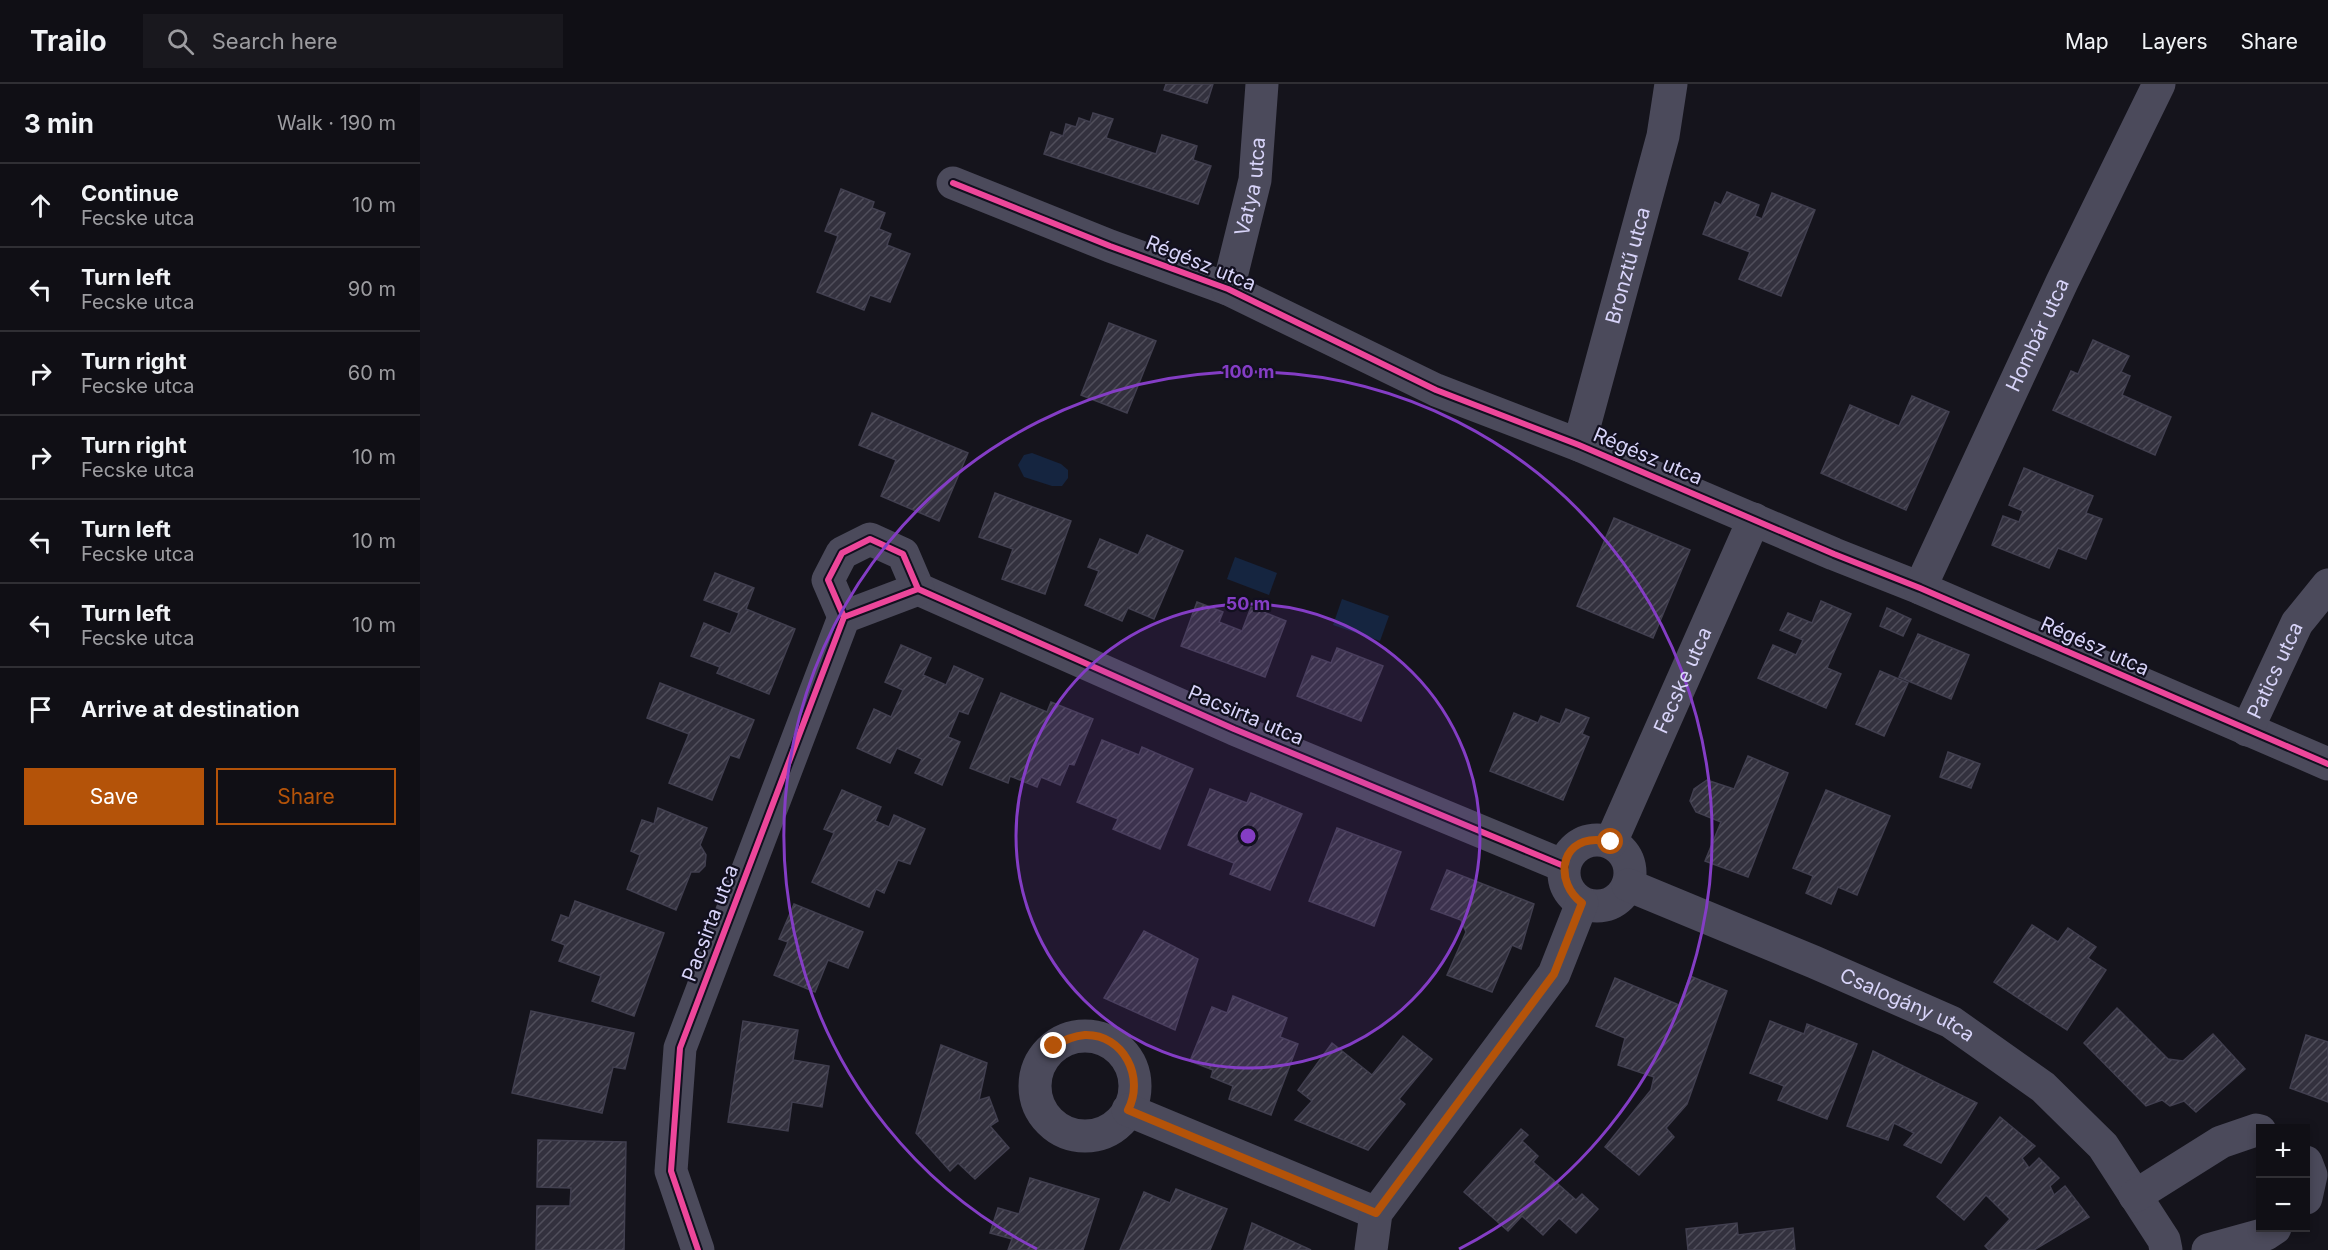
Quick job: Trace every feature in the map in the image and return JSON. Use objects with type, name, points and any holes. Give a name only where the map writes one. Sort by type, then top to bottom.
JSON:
[{"type":"street","name":"Vatya utca","points":[[1228,289],[1255,180],[1262,84]]},
{"type":"street","name":"Bronztű utca","points":[[1579,445],[1663,136],[1671,84]]},
{"type":"street","name":"Hombár utca","points":[[1920,588],[2062,282],[2159,84]]},
{"type":"street","name":"Régész utca","points":[[953,183],[1110,246],[1228,289],[1436,390],[1579,445],[1834,554],[1920,588],[2328,764]]},
{"type":"street","name":"Fecske utca","points":[[1611,842],[1754,519]]},
{"type":"street","points":[[870,539],[903,555],[918,589],[844,617],[828,580],[842,553],[870,539]]},
{"type":"street","name":"Patics utca","points":[[2247,730],[2297,623],[2328,585]]},
{"type":"street","name":"Pacsirta utca","points":[[918,589],[1234,729],[1564,866]]},
{"type":"street","name":"Pacsirta utca","points":[[698,1250],[671,1171],[680,1048],[844,617]]},
{"type":"street","points":[[1597,840],[1611,842],[1623,852],[1629,864],[1628,885],[1622,895],[1613,902],[1600,906],[1582,903],[1573,897],[1567,887],[1564,866],[1569,855],[1585,842],[1597,840]]},
{"type":"street","name":"Csalogány utca","points":[[1628,885],[1951,1022],[2043,1087],[2103,1146],[2164,1240],[2166,1250]]},
{"type":"street","points":[[1371,1250],[1376,1213],[1554,974],[1582,903]]},
{"type":"street","points":[[1128,1110],[1376,1213]]},
{"type":"street","points":[[2135,1196],[2221,1142],[2256,1130]]},
{"type":"street","points":[[2208,1250],[2269,1232]]},
{"type":"water","points":[[1032,453],[1061,464],[1068,470],[1068,478],[1062,486],[1052,486],[1024,477],[1018,465],[1024,455]]},
{"type":"water","points":[[1235,557],[1277,573],[1269,595],[1227,579]]},
{"type":"water","points":[[1342,599],[1389,616],[1380,641],[1333,625]]},
{"type":"building","points":[[1166,84],[1213,84],[1207,103],[1164,90]]},
{"type":"building","points":[[1093,113],[1113,119],[1106,138],[1156,154],[1162,135],[1197,146],[1193,160],[1211,166],[1198,204],[1044,154],[1051,132],[1063,136],[1066,124],[1076,127],[1079,118],[1090,122]]},
{"type":"building","points":[[841,189],[874,202],[872,208],[885,213],[879,229],[891,234],[887,245],[910,254],[890,302],[870,295],[864,310],[817,292],[838,236],[825,231]]},
{"type":"building","points":[[1727,192],[1759,205],[1755,216],[1762,219],[1772,193],[1815,210],[1781,296],[1739,279],[1750,252],[1703,234],[1715,202],[1721,205]]},
{"type":"building","points":[[1109,323],[1156,341],[1127,413],[1081,395]]},
{"type":"building","points":[[2093,340],[2129,356],[2121,372],[2130,376],[2122,395],[2171,417],[2155,455],[2053,410],[2071,371],[2078,374]]},
{"type":"building","points":[[1912,396],[1949,412],[1906,510],[1821,473],[1850,405],[1899,426]]},
{"type":"building","points":[[872,413],[968,453],[939,521],[881,496],[896,460],[859,445]]},
{"type":"building","points":[[2024,468],[2093,496],[2086,513],[2102,519],[2086,559],[2058,548],[2049,568],[1992,545],[2003,516],[2019,522],[2023,511],[2009,505]]},
{"type":"building","points":[[995,493],[1071,521],[1045,594],[1002,579],[1013,549],[979,537]]},
{"type":"building","points":[[1614,518],[1690,550],[1653,638],[1577,606]]},
{"type":"building","points":[[1147,535],[1183,551],[1154,619],[1128,608],[1122,621],[1085,605],[1099,571],[1088,567],[1100,539],[1138,555]]},
{"type":"building","points":[[715,573],[754,588],[746,609],[795,629],[769,694],[717,673],[720,667],[691,656],[704,623],[730,634],[739,613],[704,600]]},
{"type":"building","points":[[1821,601],[1851,614],[1827,668],[1841,674],[1826,708],[1758,678],[1773,645],[1796,655],[1803,640],[1780,630],[1788,613],[1812,623]]},
{"type":"building","points":[[1197,602],[1223,612],[1219,622],[1242,631],[1251,607],[1286,621],[1265,677],[1181,646]]},
{"type":"building","points":[[1887,608],[1911,619],[1903,636],[1880,626]]},
{"type":"building","points":[[1918,634],[1969,655],[1951,699],[1899,677]]},
{"type":"building","points":[[901,645],[931,658],[923,675],[946,685],[954,666],[983,679],[968,714],[959,711],[948,737],[960,742],[942,785],[915,773],[922,759],[897,748],[890,763],[857,748],[874,709],[891,717],[903,690],[885,682]]},
{"type":"building","points":[[1337,648],[1383,666],[1361,721],[1297,696],[1312,656],[1331,663]]},
{"type":"building","points":[[1880,671],[1908,683],[1884,736],[1856,724]]},
{"type":"building","points":[[660,683],[754,720],[739,758],[730,755],[712,800],[669,783],[689,734],[647,718]]},
{"type":"building","points":[[1001,693],[1047,712],[1051,702],[1093,719],[1074,765],[1069,764],[1060,785],[1041,777],[1037,787],[1010,776],[1008,783],[970,768]]},
{"type":"building","points":[[1566,709],[1589,718],[1582,734],[1589,737],[1563,800],[1490,771],[1514,713],[1538,723],[1541,716],[1560,724]]},
{"type":"building","points":[[1102,740],[1139,755],[1142,747],[1193,769],[1160,849],[1113,829],[1118,819],[1077,802]]},
{"type":"building","points":[[1948,752],[1980,764],[1971,788],[1940,777]]},
{"type":"building","points":[[1748,756],[1788,773],[1748,877],[1705,861],[1721,822],[1696,812],[1690,801],[1694,789],[1707,780],[1734,789]]},
{"type":"building","points":[[1210,789],[1247,803],[1251,793],[1302,814],[1270,890],[1230,874],[1234,863],[1188,845]]},
{"type":"building","points":[[842,790],[881,807],[875,821],[889,827],[894,815],[925,829],[910,864],[898,860],[884,893],[876,889],[869,907],[812,882],[834,833],[824,829]]},
{"type":"building","points":[[1826,790],[1890,816],[1857,895],[1838,887],[1831,904],[1806,893],[1813,876],[1793,868]]},
{"type":"building","points":[[658,808],[707,828],[700,845],[706,855],[705,866],[699,872],[691,872],[676,910],[627,889],[640,855],[631,851],[642,820],[654,824]]},
{"type":"building","points":[[1337,828],[1401,852],[1374,926],[1309,901]]},
{"type":"building","points":[[1447,870],[1534,904],[1521,949],[1512,945],[1492,992],[1447,975],[1466,932],[1461,920],[1431,909]]},
{"type":"building","points":[[575,901],[664,933],[634,1016],[592,1001],[601,976],[559,961],[565,945],[552,940],[561,915],[569,918]]},
{"type":"building","points":[[794,904],[863,932],[848,968],[828,960],[815,992],[774,975],[788,942],[779,939]]},
{"type":"building","points":[[2032,925],[2058,942],[2068,928],[2096,947],[2088,958],[2106,970],[2067,1030],[1994,982]]},
{"type":"building","points":[[1144,931],[1198,959],[1175,1030],[1104,998]]},
{"type":"building","points":[[1690,976],[1727,991],[1687,1104],[1666,1128],[1674,1137],[1639,1175],[1605,1147],[1651,1090],[1654,1077],[1618,1065],[1625,1038],[1596,1026],[1615,978],[1679,1005]]},
{"type":"building","points":[[1233,996],[1287,1018],[1280,1037],[1298,1044],[1271,1115],[1229,1099],[1233,1086],[1211,1077],[1213,1070],[1190,1061],[1212,1007],[1227,1013]]},
{"type":"building","points":[[2117,1008],[2168,1059],[2183,1061],[2213,1034],[2245,1069],[2196,1112],[2184,1101],[2170,1106],[2162,1100],[2146,1106],[2084,1043]]},
{"type":"building","points":[[531,1011],[634,1033],[625,1069],[613,1067],[602,1113],[512,1093]]},
{"type":"building","points":[[743,1021],[798,1030],[793,1060],[829,1066],[822,1107],[792,1102],[788,1131],[728,1122]]},
{"type":"building","points":[[1770,1021],[1804,1034],[1807,1024],[1857,1044],[1827,1119],[1778,1100],[1784,1086],[1750,1073]]},
{"type":"building","points":[[2306,1035],[2328,1042],[2328,1102],[2290,1088]]},
{"type":"building","points":[[1403,1036],[1432,1059],[1399,1099],[1405,1104],[1368,1150],[1295,1120],[1312,1101],[1298,1090],[1332,1043],[1372,1075]]},
{"type":"building","points":[[941,1045],[987,1063],[979,1100],[989,1097],[998,1121],[990,1126],[1009,1148],[975,1179],[958,1163],[950,1171],[916,1133]]},
{"type":"building","points":[[1873,1051],[1977,1103],[1941,1163],[1904,1145],[1914,1133],[1894,1123],[1888,1140],[1847,1126]]},
{"type":"building","points":[[2000,1117],[2035,1146],[2022,1158],[2029,1168],[2039,1158],[2059,1178],[2050,1186],[2054,1195],[2065,1186],[2089,1217],[2034,1250],[1989,1250],[1985,1246],[2010,1219],[1986,1195],[1964,1220],[1937,1197]]},
{"type":"building","points":[[1521,1129],[1528,1135],[1522,1141],[1538,1156],[1533,1162],[1576,1200],[1582,1194],[1598,1209],[1576,1233],[1559,1218],[1543,1235],[1522,1216],[1508,1231],[1464,1192]]},
{"type":"building","points":[[538,1140],[626,1142],[624,1250],[536,1250],[537,1206],[570,1206],[571,1188],[537,1187]]},
{"type":"building","points":[[1030,1178],[1099,1199],[1083,1250],[1008,1250],[1012,1239],[990,1233],[998,1208],[1019,1214]]},
{"type":"building","points":[[1176,1189],[1227,1209],[1210,1250],[1120,1250],[1144,1192],[1170,1203]]},
{"type":"building","points":[[1252,1223],[1311,1250],[1244,1250]]},
{"type":"building","points":[[1737,1223],[1738,1235],[1793,1228],[1795,1250],[1688,1250],[1686,1229]]},
{"type":"cycle path","points":[[953,183],[1110,246],[1228,289],[1436,390],[1579,445],[1834,554],[1920,588],[2328,764]]},
{"type":"cycle path","points":[[844,617],[828,580],[842,553],[870,539],[903,554],[918,589],[1234,729],[1564,866]]},
{"type":"cycle path","points":[[698,1250],[671,1171],[680,1048],[844,617],[918,589]]},
{"type":"route","points":[[1054,1046],[1069,1037],[1087,1035],[1104,1039],[1124,1053],[1132,1068],[1136,1082],[1134,1100],[1128,1110],[1376,1213],[1554,974],[1582,903],[1573,897],[1564,876],[1564,866],[1569,855],[1585,842],[1597,840],[1611,842]]}]
